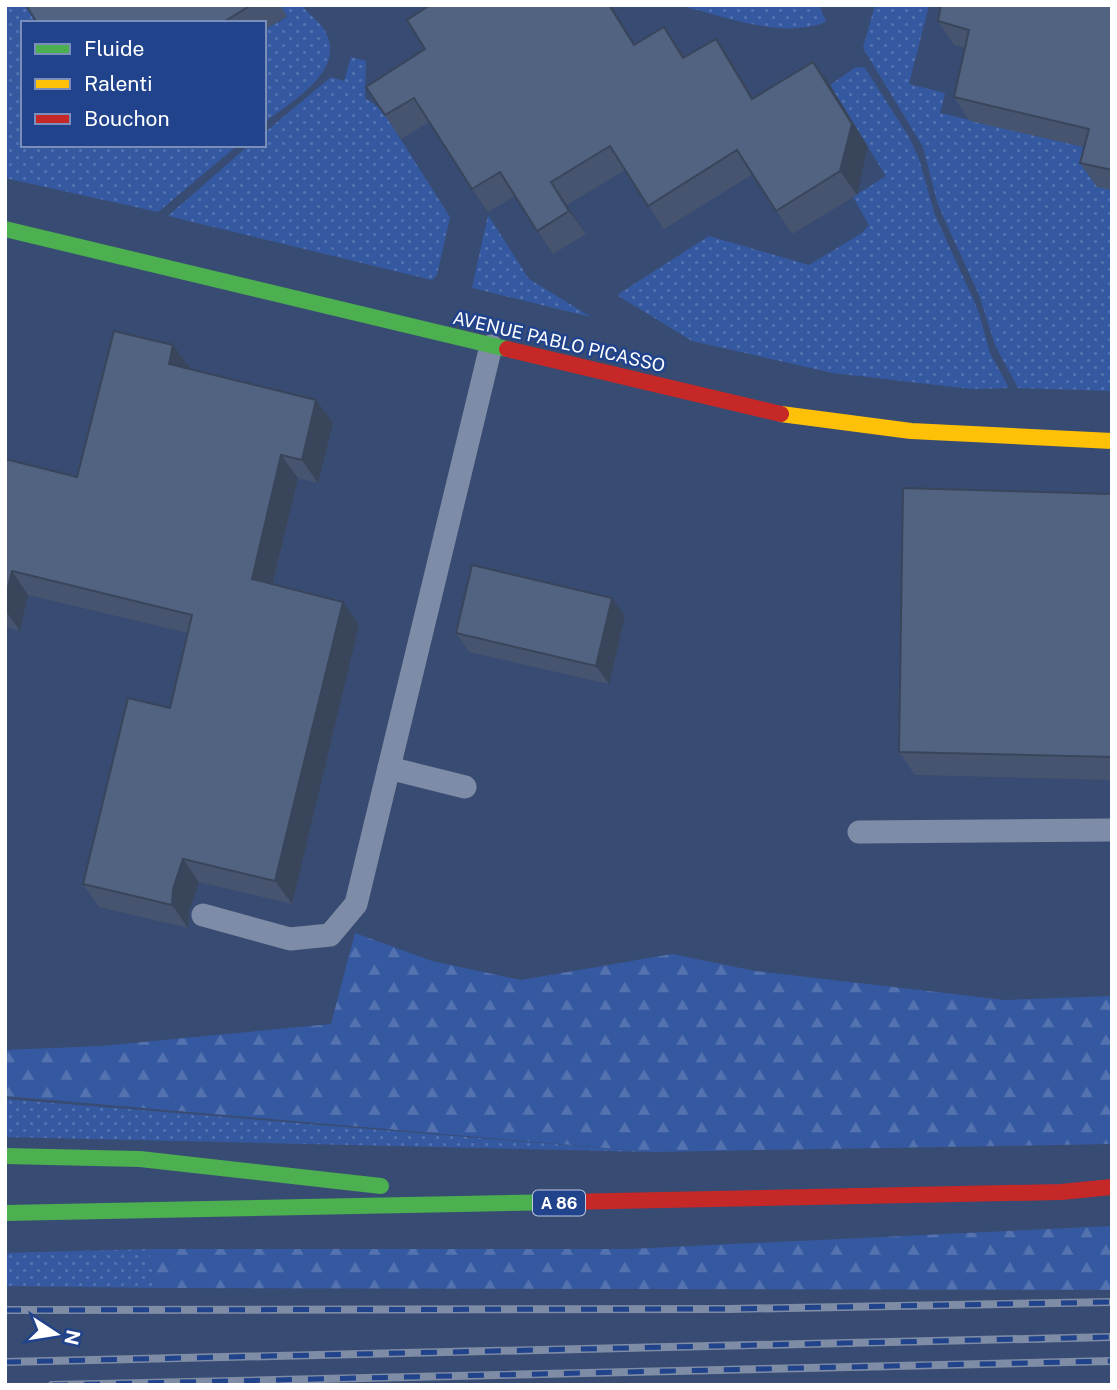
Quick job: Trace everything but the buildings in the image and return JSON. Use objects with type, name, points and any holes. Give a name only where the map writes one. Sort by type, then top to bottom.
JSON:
[{"type":"main road","name":"AVENUE PABLO PICASSO","points":[[5,229],[790,416],[865,429],[940,436],[1112,441]]},
{"type":"main road","points":[[5,1156],[140,1159],[536,1204]]},
{"type":"main road","name":"A 86","points":[[5,1213],[1061,1192],[1112,1187]]},
{"type":"lane","points":[[203,915],[290,939],[330,935],[356,904],[491,346]]},
{"type":"lane","points":[[389,768],[465,787]]},
{"type":"lane","points":[[859,832],[1112,830]]},
{"type":"green space","points":[[5,5],[34,5],[38,21],[21,21],[21,147],[236,147],[158,212],[5,178]]},
{"type":"green space","points":[[280,5],[301,5],[318,22],[326,33],[330,47],[328,61],[312,85],[266,122],[266,29],[287,17]]},
{"type":"green space","points":[[819,5],[826,22],[809,27],[774,28],[686,7]]},
{"type":"green space","points":[[875,5],[929,5],[909,84],[945,93],[940,113],[1105,152],[1097,186],[1112,190],[1112,391],[1018,388],[995,345],[979,295],[938,205],[923,147],[863,48]]},
{"type":"green space","points":[[351,57],[366,61],[365,98],[382,110],[450,217],[437,275],[432,280],[168,216],[247,147],[266,147],[266,131],[331,77],[344,81]]},
{"type":"green space","points":[[856,67],[865,68],[909,137],[919,159],[935,215],[978,310],[990,353],[1009,388],[971,389],[833,373],[692,341],[617,295],[709,236],[809,265],[862,233],[869,225],[853,197],[886,176],[830,85]]},
{"type":"green space","points":[[488,215],[529,279],[591,317],[472,288]]},
{"type":"green space","points":[[355,933],[432,961],[521,980],[672,954],[755,971],[1005,1000],[1112,996],[1112,1144],[651,1152],[5,1096],[5,1050],[101,1046],[331,1024]]},
{"type":"green space","points":[[5,1099],[651,1152],[5,1137]]},
{"type":"green space","points":[[1112,1226],[1112,1290],[155,1288],[149,1249],[628,1249]]},
{"type":"green space","points":[[149,1249],[155,1288],[5,1286],[5,1253]]},
{"type":"railway","points":[[5,1310],[729,1309],[1112,1302]]},
{"type":"railway","points":[[5,1362],[1112,1337]]},
{"type":"railway","points":[[52,1385],[1112,1361]]},
{"type":"traffic: fast","points":[[5,229],[507,349]]},
{"type":"traffic: fast","points":[[5,1156],[140,1159],[381,1186]]},
{"type":"traffic: fast","points":[[5,1213],[563,1202]]},
{"type":"traffic: slow","points":[[781,414],[911,431],[1112,441]]},
{"type":"traffic: jam","points":[[507,349],[781,414]]},
{"type":"traffic: jam","points":[[563,1202],[1061,1192],[1112,1187]]}]
